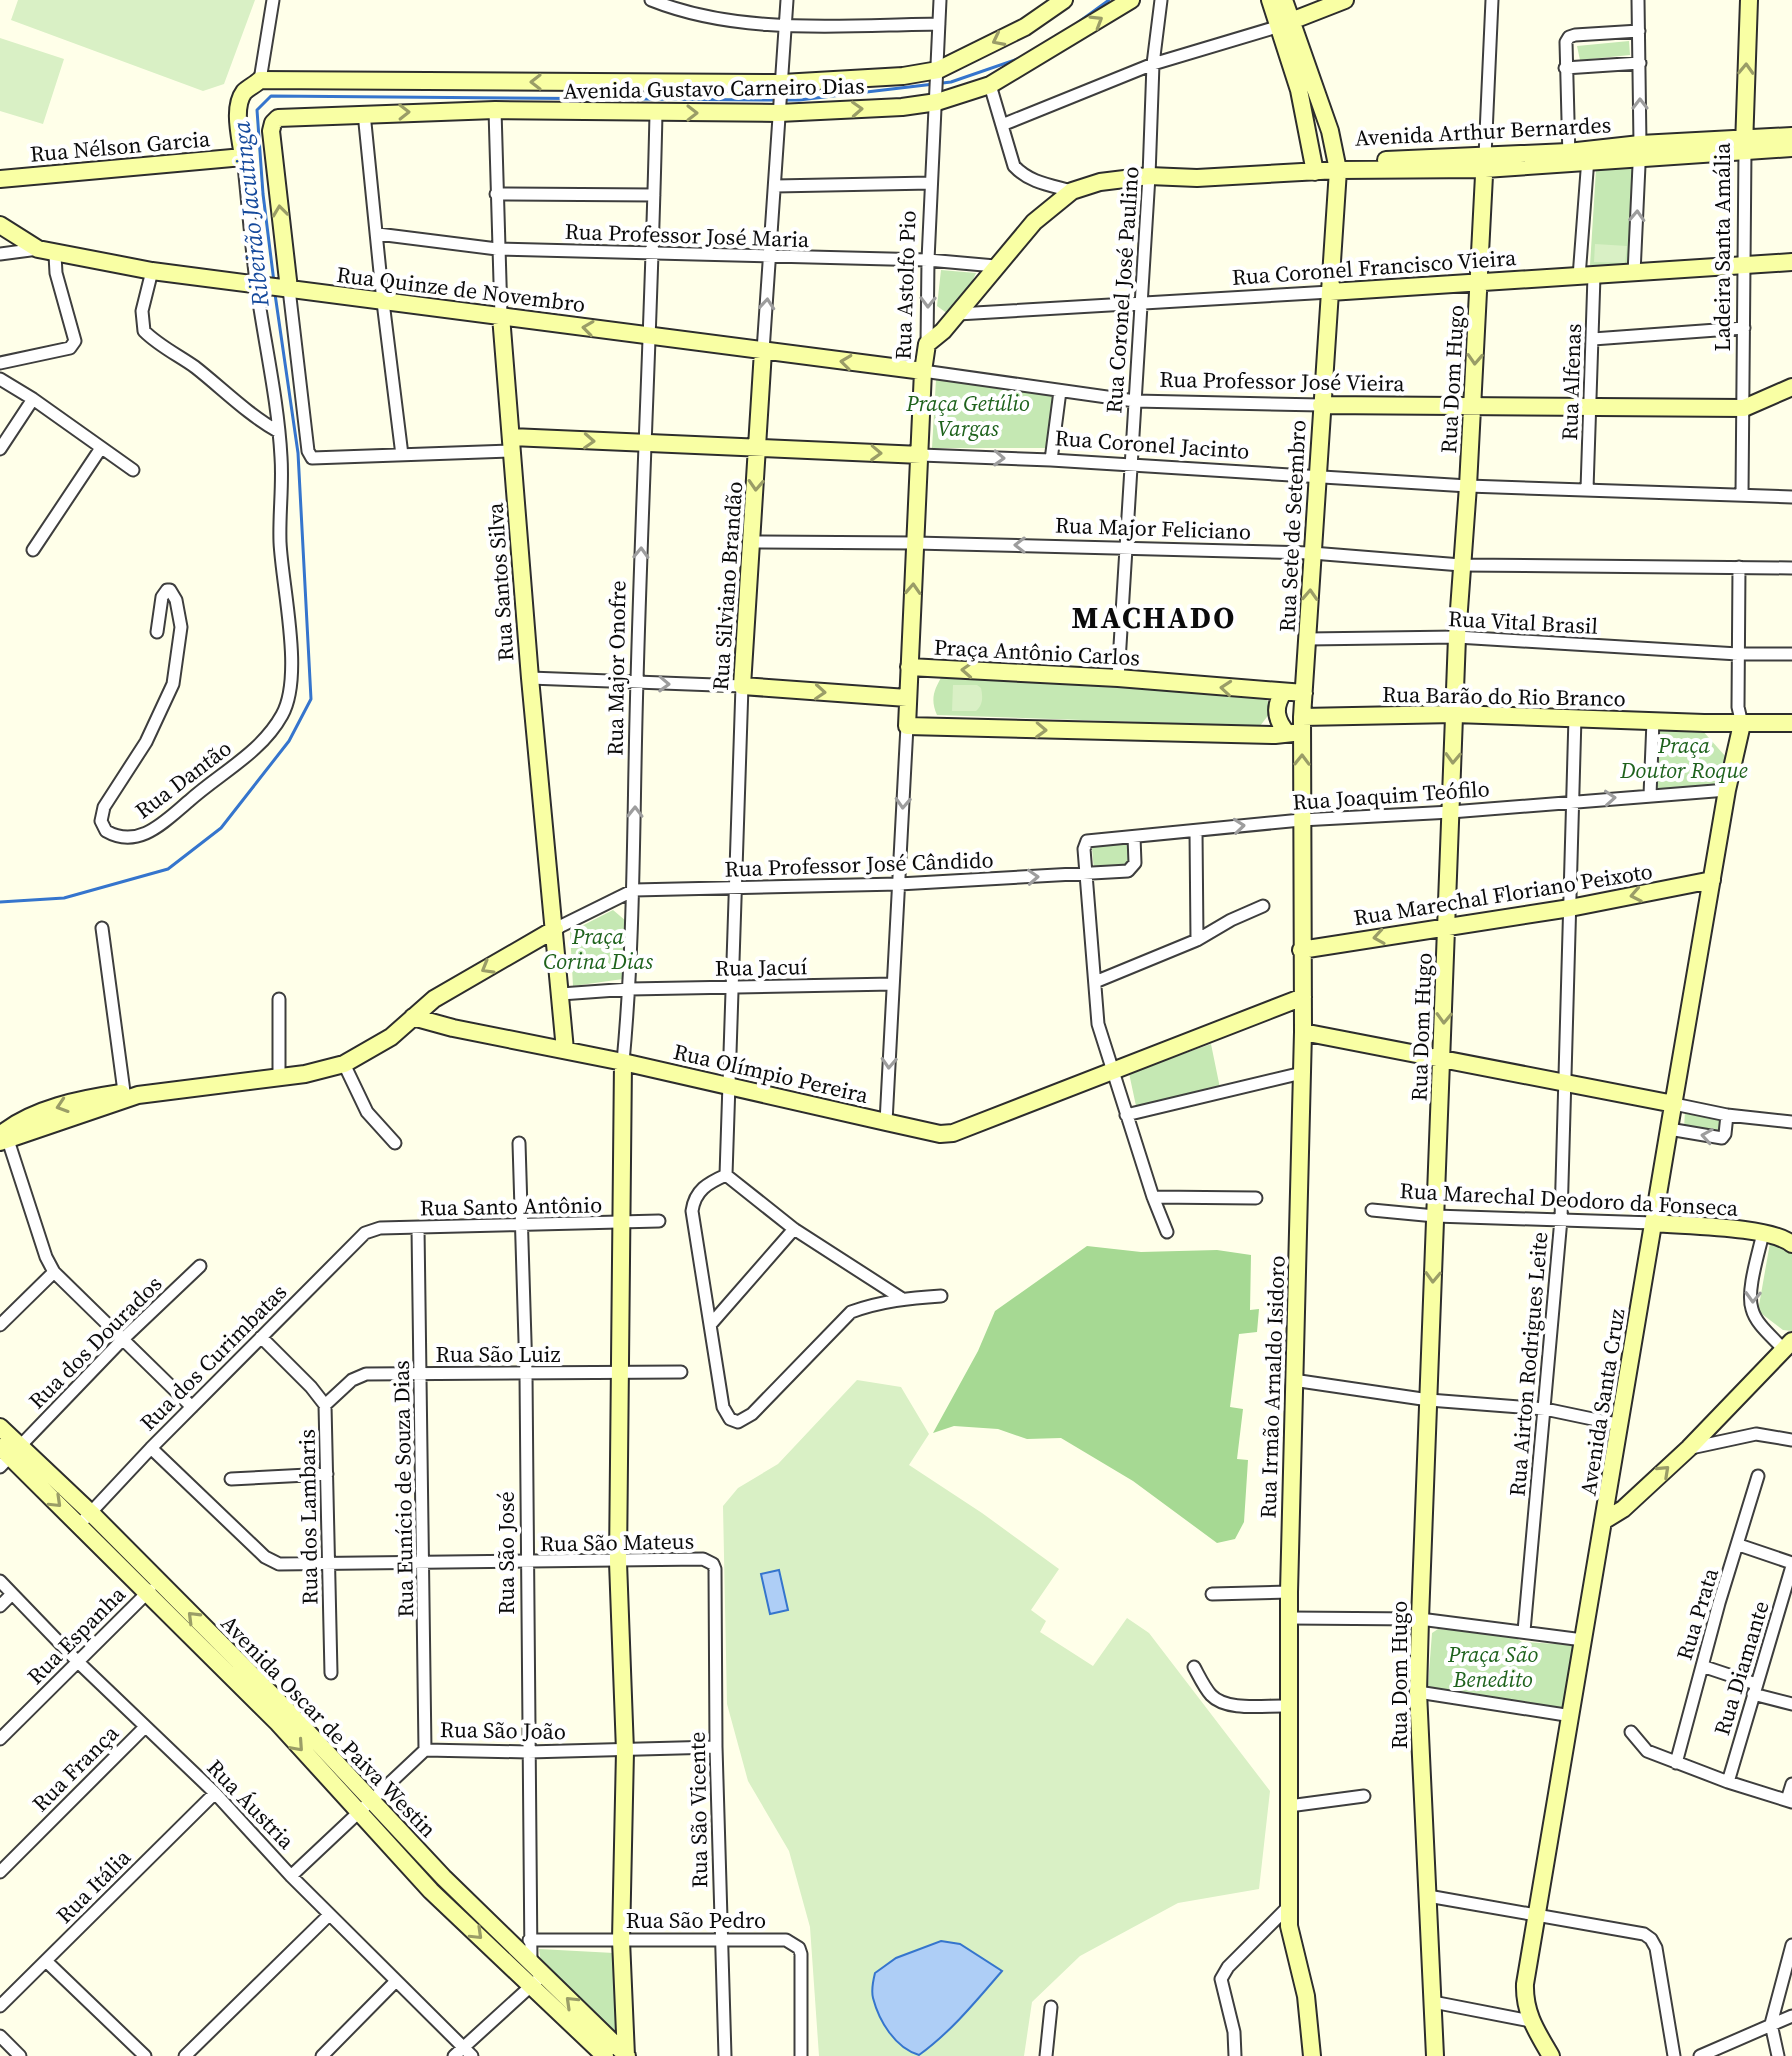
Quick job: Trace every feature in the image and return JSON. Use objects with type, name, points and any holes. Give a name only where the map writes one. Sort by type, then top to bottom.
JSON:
[{"type":"street","points":[[273,0],[260,80],[244,92],[239,111],[279,432]]},
{"type":"street","points":[[651,0],[703,16],[786,25],[939,24]]},
{"type":"street","name":"Rua Silviano Brandão","points":[[726,1175],[742,686],[787,0]]},
{"type":"street","name":"Rua Astolfo Pio","points":[[909,667],[923,371],[927,344],[940,0]]},
{"type":"street","name":"Avenida Gustavo Carneiro Dias","points":[[260,80],[782,85],[938,73],[1025,27],[1064,0]]},
{"type":"street","name":"Avenida Gustavo Carneiro Dias","points":[[287,288],[271,131],[278,118],[495,110],[656,113],[902,107],[990,85],[1131,0]]},
{"type":"street","name":"Rua Coronel José Paulino","points":[[1118,678],[1153,64],[1161,0]]},
{"type":"street","points":[[1002,125],[1153,64],[1285,24],[1345,0]]},
{"type":"street","name":"Rua Dom Hugo","points":[[1435,2056],[1418,1692],[1420,1619],[1457,637],[1468,486],[1492,0]]},
{"type":"street","points":[[1634,273],[1640,151],[1638,0]]},
{"type":"street","name":"Ladeira Santa Amália","points":[[1742,494],[1744,144],[1749,0]]},
{"type":"street","points":[[1281,2],[1306,88],[1314,167]]},
{"type":"street","points":[[1569,158],[1566,42],[1569,37],[1639,31]]},
{"type":"street","points":[[1565,68],[1640,63]]},
{"type":"street","points":[[990,85],[1014,166],[1036,181],[1072,191]]},
{"type":"street","name":"Rua Sete de Setembro","points":[[1304,693],[1338,166],[1330,131],[1306,88]]},
{"type":"street","name":"Rua Santos Silva","points":[[495,110],[501,316],[530,678],[565,1050]]},
{"type":"street","points":[[364,113],[402,455]]},
{"type":"street","name":"Rua Major Onofre","points":[[626,2056],[621,1940],[625,1751],[618,1562],[623,1062],[634,890],[637,683],[656,113]]},
{"type":"street","points":[[1309,136],[1330,131]]},
{"type":"street","name":"Avenida Arthur Bernardes","points":[[927,344],[935,340],[958,314],[1034,222],[1072,191],[1100,182],[1178,175],[1197,168],[1246,170],[1485,163],[1744,144],[1792,136]]},
{"type":"street","name":"Avenida Arthur Bernardes","points":[[1744,144],[1792,148]]},
{"type":"street","name":"Rua Alfenas","points":[[1587,489],[1593,339],[1586,276],[1588,156]]},
{"type":"street","name":"Rua Nélson Garcia","points":[[0,179],[243,157]]},
{"type":"street","points":[[775,186],[931,183]]},
{"type":"street","points":[[496,194],[654,195]]},
{"type":"street","name":"Rua Quinze de Novembro","points":[[0,225],[38,249],[55,255],[152,271],[923,371]]},
{"type":"street","name":"Rua Professor José Maria","points":[[378,234],[497,249],[928,260],[995,266]]},
{"type":"street","points":[[0,254],[38,249]]},
{"type":"street","points":[[0,363],[70,348],[75,341],[56,273],[55,255]]},
{"type":"street","name":"Rua Coronel Francisco Vieira","points":[[958,314],[1792,262]]},
{"type":"street","points":[[152,271],[142,311],[144,331],[193,366],[250,415],[279,432]]},
{"type":"street","name":"Rua Coronel Jacinto","points":[[287,288],[308,451],[312,458],[402,455],[511,444],[645,443],[1051,460],[1468,486],[1792,497]]},
{"type":"street","points":[[1593,339],[1744,328]]},
{"type":"street","points":[[923,371],[1060,391],[1051,460]]},
{"type":"street","points":[[0,379],[133,470]]},
{"type":"street","points":[[1744,408],[1792,387]]},
{"type":"street","name":"Rua Professor José Vieira","points":[[1060,391],[1135,401],[1744,408]]},
{"type":"street","points":[[0,449],[33,399]]},
{"type":"street","name":"Rua Dantão","points":[[157,632],[162,597],[170,590],[176,600],[181,627],[173,684],[146,742],[104,807],[101,821],[106,831],[125,839],[154,830],[209,783],[238,764],[282,715],[291,689],[291,665],[280,540],[282,468],[279,432]]},
{"type":"street","points":[[33,550],[101,448]]},
{"type":"street","name":"Rua Major Feliciano","points":[[753,542],[1312,553],[1461,565],[1792,568]]},
{"type":"street","points":[[1653,721],[1650,795],[1727,790],[1736,725],[1739,567]]},
{"type":"street","name":"Rua Vital Brasil","points":[[1307,639],[1457,637],[1738,654],[1792,654]]},
{"type":"street","name":"Praça Antônio Carlos","points":[[907,726],[909,667],[1118,678],[1304,693]]},
{"type":"street","points":[[530,678],[742,686],[907,698]]},
{"type":"street","points":[[1283,693],[1277,702],[1276,713],[1280,725],[1297,727]]},
{"type":"street","points":[[1297,727],[1304,693]]},
{"type":"street","name":"Rua Barão do Rio Branco","points":[[1297,727],[1455,714],[1736,725]]},
{"type":"street","name":"Rua Airton Rodrigues Leite","points":[[1524,1631],[1561,1219],[1575,717]]},
{"type":"street","points":[[1736,725],[1792,723]]},
{"type":"street","points":[[886,1122],[907,726],[1133,732],[1297,727]]},
{"type":"street","name":"Rua Irmão Arnaldo Isidoro","points":[[1297,727],[1303,1032],[1287,1706],[1289,1906],[1292,1947],[1311,2023],[1312,2056]]},
{"type":"street","name":"Avenida Santa Cruz","points":[[1530,2021],[1524,2001],[1525,1984],[1727,790]]},
{"type":"street","name":"Rua Joaquim Teófilo","points":[[1086,875],[1084,849],[1087,841],[1301,820],[1451,812],[1650,795]]},
{"type":"street","points":[[1196,831],[1197,940]]},
{"type":"street","name":"Rua Professor José Cândido","points":[[634,890],[899,884],[1128,871],[1133,867],[1134,837]]},
{"type":"street","points":[[1086,875],[1098,1024],[1167,1232]]},
{"type":"street","name":"Rua Marechal Floriano Peixoto","points":[[1301,950],[1570,908],[1712,880]]},
{"type":"street","points":[[192,1407],[54,1272],[3,1137],[129,1096],[305,1074],[344,1064],[391,1037],[454,987],[555,929],[634,890]]},
{"type":"street","points":[[1095,982],[1197,940],[1263,906]]},
{"type":"street","points":[[102,928],[129,1096]]},
{"type":"street","name":"Rua Jacuí","points":[[630,989],[893,984]]},
{"type":"street","points":[[561,994],[630,989]]},
{"type":"street","name":"Rua Olímpio Pereira","points":[[413,1017],[940,1134],[953,1133],[1112,1073],[1303,997]]},
{"type":"street","points":[[279,999],[279,1076]]},
{"type":"street","points":[[1303,1032],[1727,1115],[1792,1122]]},
{"type":"street","points":[[344,1064],[367,1112],[395,1143]]},
{"type":"street","points":[[1126,1115],[1302,1073]]},
{"type":"street","points":[[1669,1129],[1722,1138],[1727,1115]]},
{"type":"street","name":"Rua São José","points":[[519,1143],[526,1374],[531,1975]]},
{"type":"street","points":[[901,1298],[794,1229],[726,1175],[699,1190],[693,1201],[692,1211],[723,1407],[726,1415],[738,1422],[752,1414],[851,1312],[901,1298],[941,1296]]},
{"type":"street","points":[[1153,1197],[1256,1198]]},
{"type":"street","name":"Rua Marechal Deodoro da Fonseca","points":[[1372,1210],[1435,1216],[1654,1223],[1763,1233],[1784,1238],[1792,1244]]},
{"type":"street","name":"Rua Santo Antônio","points":[[365,1233],[380,1228],[659,1221]]},
{"type":"street","name":"Rua Eunício de Souza Dias","points":[[418,1228],[425,1750]]},
{"type":"street","points":[[711,1324],[794,1229]]},
{"type":"street","name":"Rua dos Curimbatas","points":[[85,1519],[151,1448],[365,1233]]},
{"type":"street","points":[[1605,1520],[1623,1509],[1689,1448],[1789,1348],[1758,1321],[1751,1309],[1750,1296],[1763,1233]]},
{"type":"street","name":"Rua dos Dourados","points":[[7,1455],[200,1266]]},
{"type":"street","points":[[0,1325],[54,1272]]},
{"type":"street","name":"Rua dos Lambaris","points":[[261,1337],[325,1405],[331,1673]]},
{"type":"street","name":"Rua São Luiz","points":[[325,1405],[359,1376],[681,1372]]},
{"type":"street","points":[[1293,1380],[1429,1400],[1545,1409],[1621,1425]]},
{"type":"street","name":"Avenida Oscar de Paiva Westin","points":[[0,1427],[7,1455],[85,1519],[284,1717],[373,1800],[605,2056]]},
{"type":"street","points":[[1689,1448],[1756,1434],[1792,1440]]},
{"type":"street","name":"Rua São Mateus","points":[[151,1448],[272,1562],[279,1564],[703,1559],[713,1564]]},
{"type":"street","points":[[231,1479],[327,1474]]},
{"type":"street","name":"Rua Prata","points":[[1676,1763],[1719,1603],[1758,1476]]},
{"type":"street","points":[[1739,1545],[1792,1565]]},
{"type":"street","name":"Rua São Vicente","points":[[713,1564],[725,2056]]},
{"type":"street","name":"Rua Diamante","points":[[1728,1782],[1792,1565]]},
{"type":"street","name":"Rua Áustria","points":[[0,1581],[77,1661],[215,1793],[463,2053]]},
{"type":"street","name":"Rua Espanha","points":[[0,1739],[152,1588]]},
{"type":"street","points":[[1212,1594],[1289,1592]]},
{"type":"street","points":[[0,1606],[12,1594]]},
{"type":"street","points":[[1289,1618],[1420,1619],[1583,1640]]},
{"type":"street","points":[[1702,1666],[1792,1704]]},
{"type":"street","points":[[1194,1667],[1209,1693],[1217,1700],[1238,1705],[1287,1706]]},
{"type":"street","points":[[1418,1692],[1572,1716]]},
{"type":"street","name":"Avenida Oscar de Paiva Westin","points":[[284,1717],[359,1814],[431,1891],[626,2056]]},
{"type":"street","name":"Rua França","points":[[0,1872],[145,1727]]},
{"type":"street","points":[[1631,1732],[1647,1751],[1728,1782],[1790,1801],[1792,1784]]},
{"type":"street","name":"Rua São João","points":[[291,1876],[425,1750],[625,1751],[716,1747]]},
{"type":"street","name":"Rua Itália","points":[[0,2006],[215,1793]]},
{"type":"street","points":[[1289,1806],[1364,1796]]},
{"type":"street","points":[[431,1891],[444,1878]]},
{"type":"street","points":[[1428,1896],[1644,1934],[1656,1948],[1674,2056]]},
{"type":"street","points":[[1235,2056],[1234,2032],[1221,1979],[1228,1967],[1289,1906]]},
{"type":"street","points":[[185,2056],[329,1915]]},
{"type":"street","name":"Rua São Pedro","points":[[529,1940],[786,1940],[799,1948],[801,1954],[801,2056]]},
{"type":"street","points":[[1778,2056],[1771,2024],[1792,1945]]},
{"type":"street","points":[[46,1961],[145,2056]]},
{"type":"street","points":[[463,2053],[531,1975]]},
{"type":"street","points":[[322,2056],[395,1982]]},
{"type":"street","points":[[1433,2002],[1530,2021],[1551,2056]]},
{"type":"street","points":[[1046,2056],[1051,2007]]},
{"type":"street","points":[[1700,2056],[1792,2016]]},
{"type":"street","points":[[0,2036],[20,2056]]},
{"type":"green space","points":[[18,0],[255,0],[224,84],[203,91],[11,20]]},
{"type":"green space","points":[[0,38],[64,59],[43,124],[0,111]]},
{"type":"green space","points":[[1629,41],[1630,55],[1580,60],[1577,46]]},
{"type":"green space","points":[[1634,165],[1629,259],[1617,268],[1590,265],[1596,170]]},
{"type":"green space","points":[[1595,244],[1627,246],[1625,263],[1594,262]]},
{"type":"green space","points":[[941,270],[976,273],[962,304],[948,314],[937,306]]},
{"type":"green space","name":"Praça Getúlio Vargas","points":[[936,379],[1055,395],[1048,448],[932,448]]},
{"type":"green space","points":[[942,676],[1258,694],[1269,702],[1270,713],[1260,726],[937,715],[934,695]]},
{"type":"green space","points":[[953,685],[977,685],[981,688],[982,701],[976,711],[952,711]]},
{"type":"green space","name":"Praça Doutor Roque","points":[[1659,727],[1701,729],[1726,757],[1719,786],[1654,791],[1655,732]]},
{"type":"green space","points":[[1131,841],[1131,860],[1127,867],[1094,870],[1092,849],[1096,843]]},
{"type":"green space","name":"Praça Corina Dias","points":[[613,910],[626,921],[623,979],[573,986],[570,932]]},
{"type":"green space","points":[[1211,1044],[1220,1088],[1136,1106],[1129,1073]]},
{"type":"green space","points":[[1685,1111],[1725,1120],[1722,1137],[1684,1129]]},
{"type":"green space","points":[[1783,1241],[1792,1252],[1792,1331],[1783,1330],[1758,1311],[1770,1243]]},
{"type":"green space","points":[[1087,1246],[1141,1252],[1217,1250],[1251,1255],[1250,1310],[1259,1309],[1257,1332],[1239,1334],[1230,1407],[1243,1409],[1237,1459],[1248,1460],[1244,1522],[1235,1539],[1217,1543],[1133,1481],[1061,1438],[1027,1439],[998,1429],[954,1426],[933,1433],[978,1351],[995,1311]]},
{"type":"green space","points":[[857,1380],[901,1387],[929,1434],[909,1465],[1059,1569],[1031,1610],[1046,1621],[1040,1632],[1093,1666],[1127,1618],[1149,1633],[1270,1791],[1259,1889],[1178,1903],[1080,1956],[1032,2002],[1024,2056],[819,2056],[810,1927],[789,1851],[748,1781],[727,1704],[723,1506],[738,1488],[778,1464]]},
{"type":"green space","name":"Praça São Benedito","points":[[1438,1629],[1512,1635],[1522,1642],[1574,1645],[1564,1711],[1432,1692],[1428,1685],[1432,1633]]},
{"type":"green space","points":[[539,1949],[614,1953],[617,2036],[541,1963]]},
{"type":"water","points":[[779,1570],[788,1610],[770,1614],[761,1574]]},
{"type":"water","points":[[941,1941],[960,1944],[1002,1971],[953,2026],[919,2055],[895,2040],[879,2016],[872,1989],[875,1973],[896,1958]]},
{"type":"waterway","name":"Ribeirão Jacutinga","points":[[1076,24],[1109,0]]},
{"type":"waterway","name":"Ribeirão Jacutinga","points":[[783,100],[951,82],[1018,59]]},
{"type":"waterway","name":"Ribeirão Jacutinga","points":[[274,282],[257,110],[271,96],[775,100]]},
{"type":"waterway","name":"Ribeirão Jacutinga","points":[[0,902],[64,898],[168,869],[221,828],[289,741],[311,699],[298,453],[275,294]]},
{"type":"district","name":"MACHADO","points":[[1154,618]]}]
